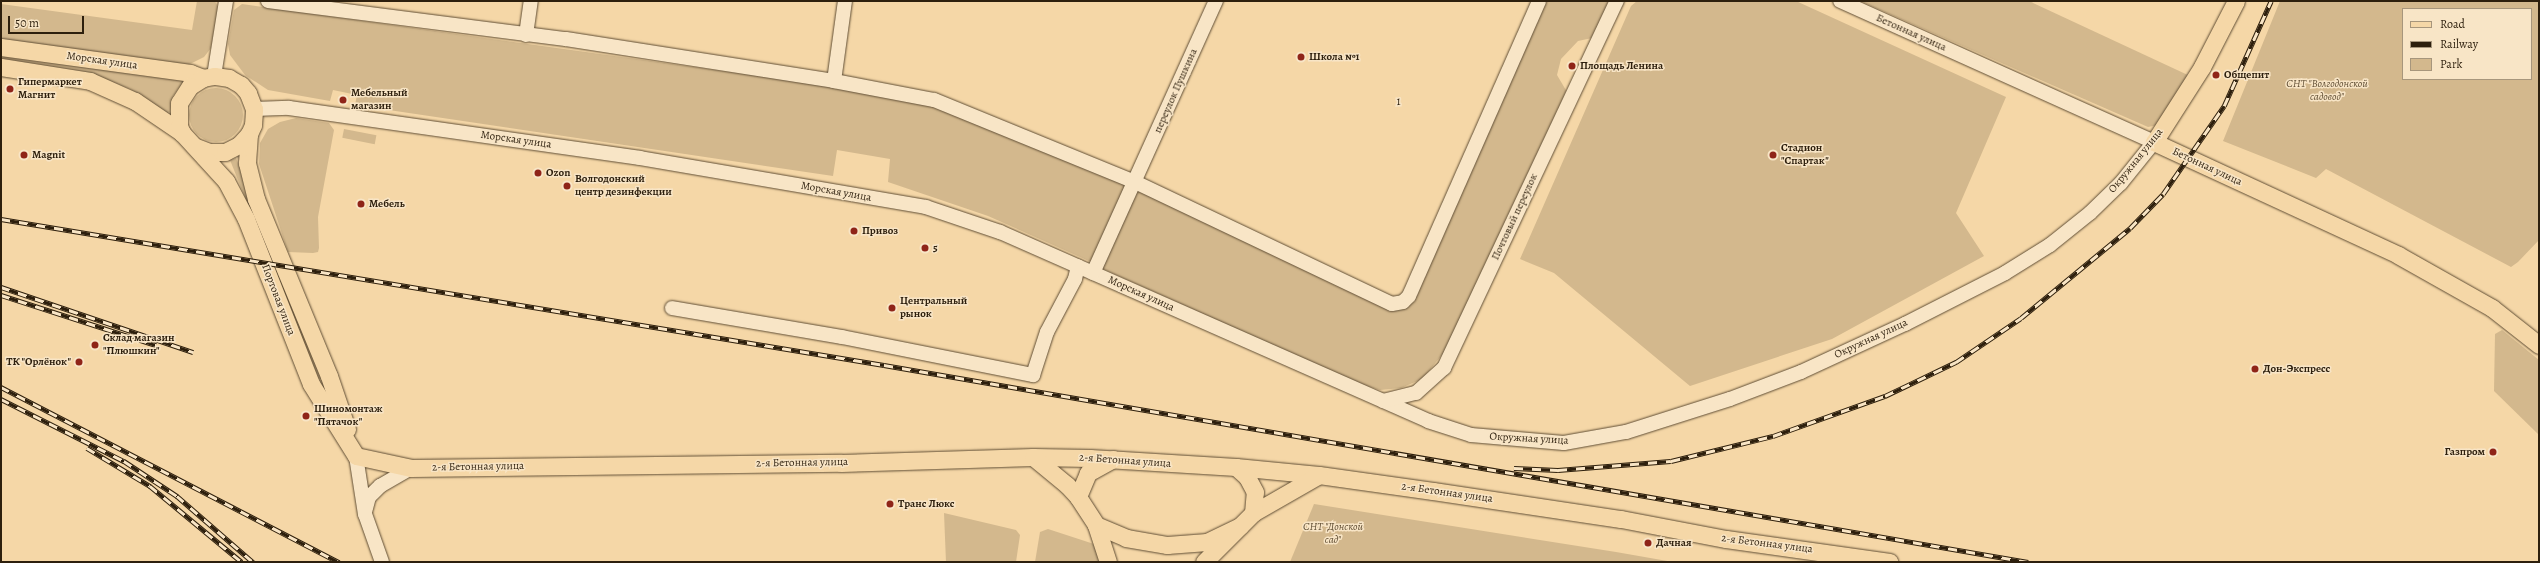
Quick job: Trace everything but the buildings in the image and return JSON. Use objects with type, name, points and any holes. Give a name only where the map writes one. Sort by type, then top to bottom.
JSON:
[{"type":"main road","name":"Окружная улица","points":[[2154,142],[2202,67],[2236,1]]},
{"type":"main road","name":"Морская улица","points":[[1,47],[190,73],[208,77]]},
{"type":"main road","name":"Морская улица","points":[[1,67],[90,82],[135,101],[182,133]]},
{"type":"main road","points":[[208,77],[229,78],[241,85],[248,93],[254,109],[253,125],[248,134],[239,145],[225,152],[209,152],[196,147],[182,133],[178,113],[179,102],[190,86],[208,77]]},
{"type":"main road","name":"Портовая улица","points":[[248,134],[246,163],[256,199],[329,376],[356,456]]},
{"type":"main road","name":"Бетонная улица","points":[[2154,142],[2398,255],[2492,308],[2539,345]]},
{"type":"main road","name":"Портовая улица","points":[[196,147],[226,182],[246,219],[311,384],[356,456]]},
{"type":"main road","points":[[311,384],[319,385],[325,382],[329,376]]},
{"type":"main road","name":"2-я Бетонная улица","points":[[356,456],[411,468],[849,463],[1033,457],[1236,467],[1319,475],[1889,562]]},
{"type":"main road","points":[[1033,457],[1067,485],[1078,497],[1096,525],[1108,562]]},
{"type":"main road","points":[[1078,497],[1088,473],[1113,460]]},
{"type":"main road","points":[[1236,467],[1247,477],[1255,492],[1253,513]]},
{"type":"main road","points":[[1204,562],[1253,513],[1319,475]]},
{"type":"main road","points":[[1096,525],[1126,538],[1167,545],[1207,542],[1240,526]]},
{"type":"street","points":[[208,77],[226,1]]},
{"type":"street","points":[[268,1],[566,39],[834,81],[934,100],[1135,182],[1392,304],[1403,302],[1409,296],[1539,1]]},
{"type":"street","points":[[526,35],[531,1]]},
{"type":"street","points":[[834,81],[845,1]]},
{"type":"street","name":"переулок Пушкина","points":[[1093,273],[1216,1]]},
{"type":"street","name":"Почтовый переулок","points":[[1383,401],[1416,393],[1444,368],[1617,1]]},
{"type":"street","name":"Бетонная улица","points":[[1840,1],[2154,142]]},
{"type":"street","name":"Морская улица","points":[[254,109],[289,108],[640,158],[926,207],[1000,232],[1383,401]]},
{"type":"street","name":"Окружная улица","points":[[1383,401],[1428,421],[1471,435],[1564,443],[1626,432],[1696,411],[1801,372],[1905,324],[2005,273],[2050,245],[2090,213],[2121,184],[2154,142]]},
{"type":"street","points":[[672,308],[842,337],[1033,375],[1047,332],[1075,279],[1078,266]]},
{"type":"street","name":"Портовая улица","points":[[356,456],[365,514],[382,562]]},
{"type":"street","points":[[365,514],[368,497],[380,486],[411,468]]},
{"type":"green space","points":[[197,1],[215,1],[218,7],[211,48],[204,57],[188,65],[1,39],[1,4],[192,30]]},
{"type":"green space","points":[[1545,1],[1609,1],[1592,38],[1578,41],[1561,59],[1557,75],[1567,92],[1451,344],[1422,379],[1401,388],[1380,390],[1357,383],[1101,268],[1136,191],[1140,188],[1403,307]]},
{"type":"green space","name":"Стадион \"Спартак\"","points":[[1637,1],[1796,1],[2006,97],[1956,213],[1984,256],[1832,339],[1690,386],[1554,273],[1520,259],[1631,6]]},
{"type":"green space","points":[[1860,1],[2029,1],[2190,76],[2158,125],[2148,127]]},
{"type":"green space","name":"СНТ \"Волгодонской садовод\"","points":[[2280,1],[2539,1],[2539,240],[2518,262],[2511,267],[2326,169],[2316,178],[2223,141]]},
{"type":"green space","points":[[242,4],[937,101],[1128,182],[1093,261],[1089,261],[988,216],[888,182],[890,159],[837,150],[833,176],[355,105],[357,95],[333,90],[330,101],[268,90],[245,75],[230,55],[228,44],[234,10]]},
{"type":"green space","points":[[1,54],[182,79],[184,81],[173,96],[170,112],[167,113],[130,89],[92,74],[1,60]]},
{"type":"green space","points":[[216,88],[226,90],[235,96],[241,105],[243,115],[241,125],[235,134],[226,140],[216,142],[206,140],[197,134],[191,125],[189,115],[191,105],[197,96],[206,90]]},
{"type":"green space","points":[[296,118],[329,123],[334,130],[318,217],[319,248],[318,252],[313,253],[288,252],[259,164],[260,143],[268,129],[280,122]]},
{"type":"green space","points":[[344,129],[376,135],[375,144],[342,138]]},
{"type":"green space","points":[[236,158],[271,243],[269,247],[264,245],[230,160]]},
{"type":"green space","points":[[284,279],[322,378],[321,379],[317,378],[279,282]]},
{"type":"green space","points":[[2502,330],[2539,360],[2539,435],[2494,391],[2495,334]]},
{"type":"green space","name":"СНТ \"Донской сад\"","points":[[1314,504],[1616,552],[1673,562],[1290,562]]},
{"type":"green space","points":[[944,513],[1016,530],[1020,535],[1016,562],[946,562]]},
{"type":"green space","points":[[1048,529],[1097,545],[1115,562],[1035,562],[1040,532]]},
{"type":"railway","points":[[1514,468],[1558,470],[1671,461],[1773,436],[1885,396],[1956,362],[2021,318],[2130,228],[2163,194],[2224,106],[2271,1]]},
{"type":"railway","points":[[1,219],[884,365],[2028,562]]},
{"type":"railway","points":[[1,287],[193,352]]},
{"type":"railway","points":[[1,295],[156,345]]},
{"type":"railway","points":[[1,387],[339,562]]},
{"type":"railway","points":[[1,399],[124,461],[177,496],[253,562]]},
{"type":"railway","points":[[87,448],[150,486],[242,562]]},
{"type":"place","name":"Школа №1","points":[[1301,57]]},
{"type":"place","name":"Площадь Ленина","points":[[1572,66]]},
{"type":"place","name":"Общепит","points":[[2216,75]]},
{"type":"place","name":"Гипермаркет Магнит","points":[[10,89]]},
{"type":"place","name":"Мебельный магазин","points":[[343,100]]},
{"type":"place","name":"Magnit","points":[[24,155]]},
{"type":"place","name":"Стадион \"Спартак\"","points":[[1773,155]]},
{"type":"place","name":"Ozon","points":[[538,173]]},
{"type":"place","name":"Волгодонский центр дезинфекции","points":[[567,186]]},
{"type":"place","name":"Мебель","points":[[361,204]]},
{"type":"place","name":"Привоз","points":[[854,231]]},
{"type":"place","name":"5","points":[[925,248]]},
{"type":"place","name":"Центральный рынок","points":[[892,308]]},
{"type":"place","name":"Склад магазин \"Плюшкин\"","points":[[95,345]]},
{"type":"place","name":"ТК \"Орлёнок\"","points":[[79,362]]},
{"type":"place","name":"Дон-Экспресс","points":[[2255,369]]},
{"type":"place","name":"Шиномонтаж \"Пятачок\"","points":[[306,416]]},
{"type":"place","name":"Газпром","points":[[2493,452]]},
{"type":"place","name":"Транс Люкс","points":[[890,504]]},
{"type":"place","name":"Дачная","points":[[1648,543]]},
{"type":"district","name":"1","points":[[1399,102]]}]
